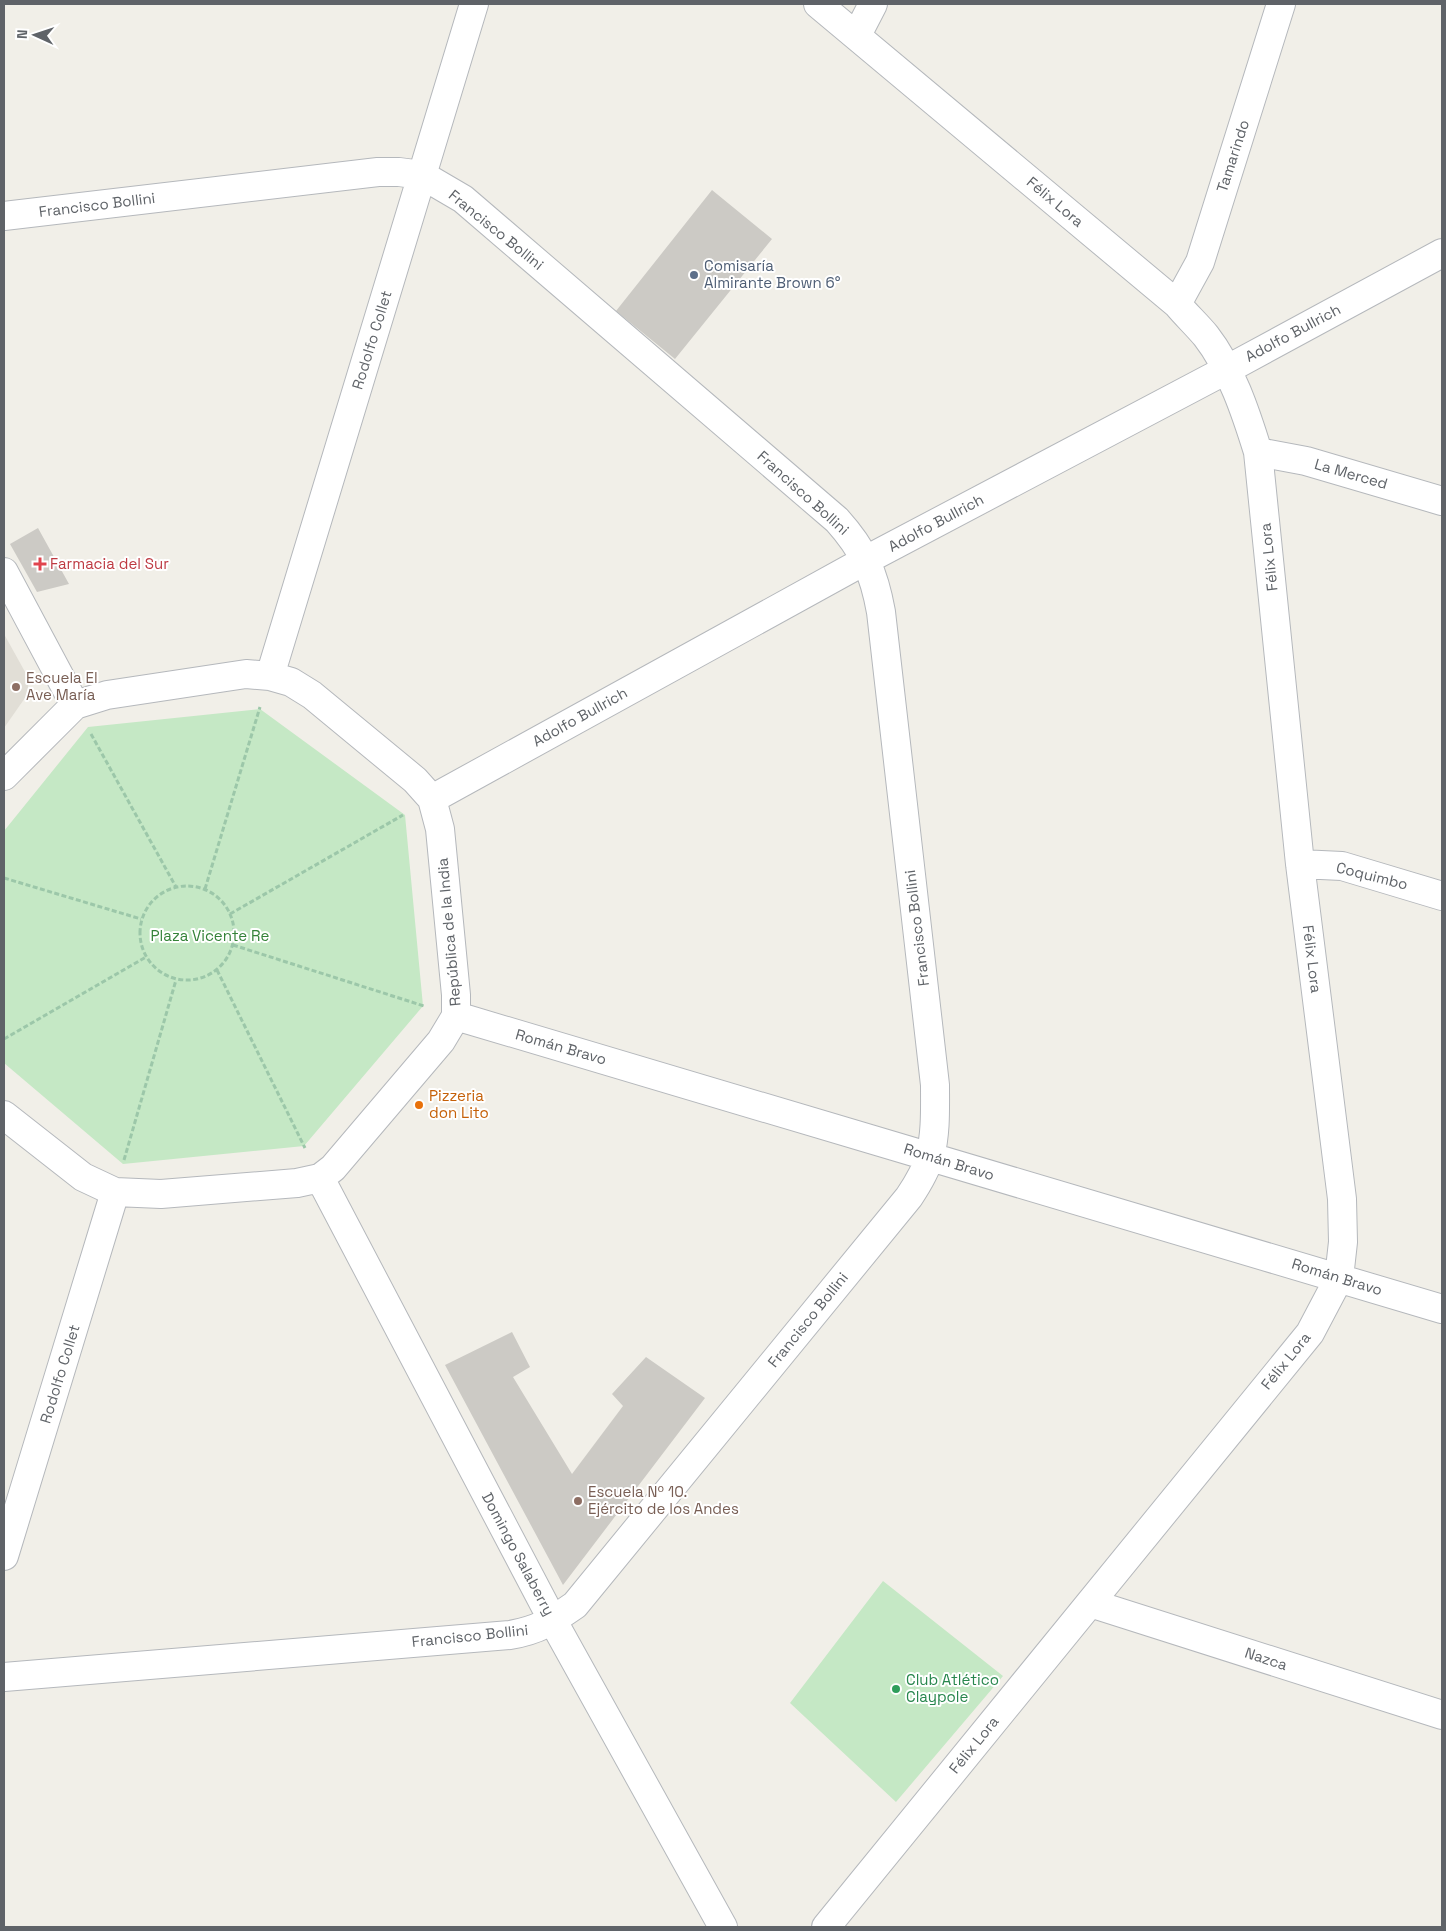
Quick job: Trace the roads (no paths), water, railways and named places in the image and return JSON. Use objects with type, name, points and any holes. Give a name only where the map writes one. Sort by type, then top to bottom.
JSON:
[{"type":"street","name":"Rodolfo Collet","points":[[270,676],[474,4]]},
{"type":"street","name":"Félix Lora","points":[[818,4],[1177,304],[1206,336],[1226,370],[1244,409],[1258,452],[1300,864],[1342,1199],[1343,1242],[1339,1278],[1310,1333],[826,1927]]},
{"type":"street","points":[[857,35],[874,4]]},
{"type":"street","name":"Tamarindo","points":[[1177,304],[1200,262],[1281,4]]},
{"type":"street","name":"Francisco Bollini","points":[[4,216],[378,172],[422,175],[463,199],[837,520],[851,535],[866,560],[876,584],[881,612],[935,1086],[936,1121],[930,1157],[920,1180],[909,1198],[575,1605],[552,1621],[531,1631],[510,1635],[4,1677]]},
{"type":"street","name":"Adolfo Bullrich","points":[[432,799],[866,560],[1226,370],[1442,253]]},
{"type":"street","name":"La Merced","points":[[1258,452],[1306,461],[1442,501]]},
{"type":"street","points":[[4,572],[75,705]]},
{"type":"street","name":"República de la India","points":[[4,776],[75,705],[108,695],[246,674],[270,676],[291,682],[312,695],[415,780],[432,799],[440,829],[456,995],[456,1016],[441,1041],[333,1168],[320,1178]]},
{"type":"street","name":"Coquimbo","points":[[1300,864],[1342,866],[1442,896]]},
{"type":"street","name":"Román Bravo","points":[[456,1016],[1442,1308]]},
{"type":"street","points":[[4,1115],[83,1177],[115,1192],[161,1194],[296,1183],[320,1178]]},
{"type":"street","name":"Domingo Salaberry","points":[[320,1178],[552,1621],[723,1927]]},
{"type":"street","name":"Rodolfo Collet","points":[[4,1556],[115,1192]]},
{"type":"street","name":"Nazca","points":[[1090,1603],[1442,1715]]},
{"type":"place","name":"Comisaría Almirante Brown 6°","points":[[694,275]]},
{"type":"place","name":"Farmacia del Sur","points":[[40,564]]},
{"type":"place","name":"Escuela El Ave María","points":[[16,687]]},
{"type":"place","name":"Pizzeria don Lito","points":[[419,1105]]},
{"type":"place","name":"Escuela Nº 10. Ejército de los Andes","points":[[578,1501]]},
{"type":"place","name":"Club Atlético Claypole","points":[[896,1689]]},
{"type":"park label","name":"Plaza Vicente Re","points":[[210,936]]}]
